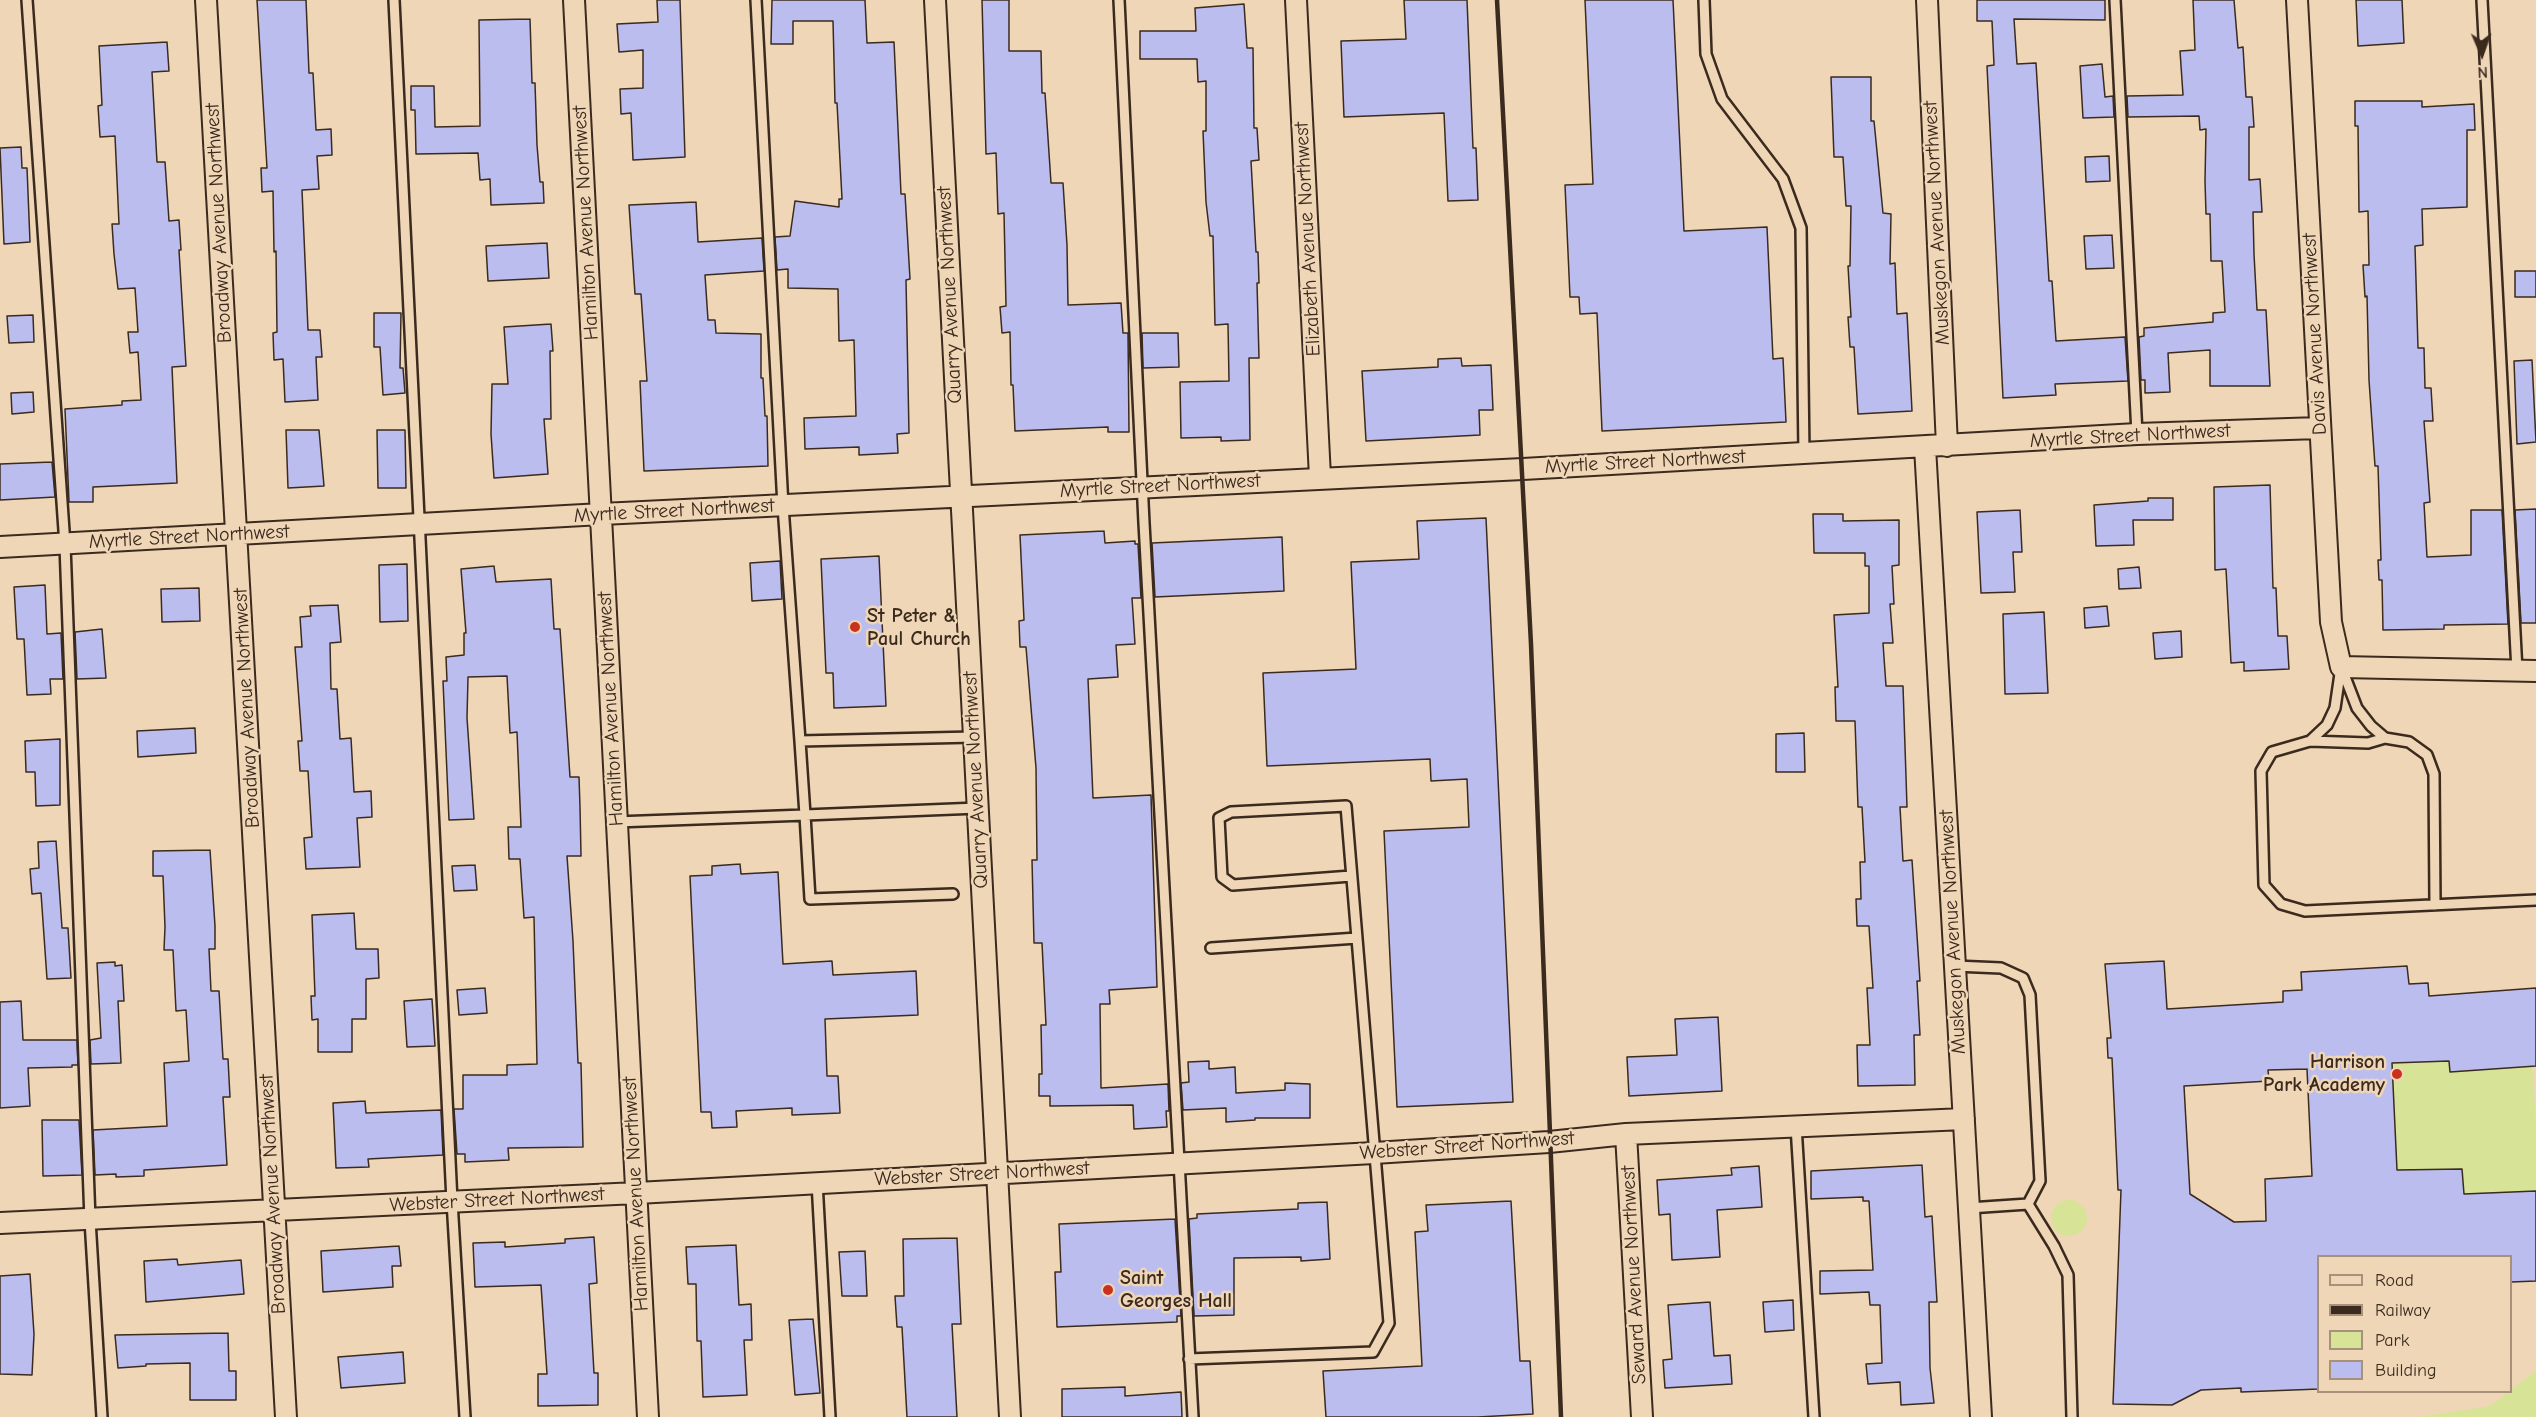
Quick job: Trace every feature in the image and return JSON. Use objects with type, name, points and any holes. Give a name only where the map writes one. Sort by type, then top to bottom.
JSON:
[{"type":"street","name":"Broadway Avenue Northwest","points":[[206,0],[286,1417]]},
{"type":"street","name":"Hamilton Avenue Northwest","points":[[574,0],[648,1417]]},
{"type":"street","name":"Quarry Avenue Northwest","points":[[934,0],[1010,1417]]},
{"type":"street","name":"Elizabeth Avenue Northwest","points":[[1296,0],[1320,477]]},
{"type":"street","name":"Muskegon Avenue Northwest","points":[[1927,0],[1947,446]]},
{"type":"street","name":"Davis Avenue Northwest","points":[[2297,0],[2331,622],[2341,666]]},
{"type":"street","name":"Myrtle Street Northwest","points":[[0,547],[1142,486],[1804,454],[2137,434],[2319,428]]},
{"type":"street","name":"Muskegon Avenue Northwest","points":[[1925,447],[1981,1417]]},
{"type":"street","points":[[2341,666],[2527,671]]},
{"type":"street","name":"Webster Street Northwest","points":[[0,1223],[637,1193],[1374,1153],[1549,1142],[1626,1134],[1964,1119]]},
{"type":"street","name":"Seward Avenue Northwest","points":[[1626,1134],[1642,1417]]},
{"type":"lane","points":[[27,0],[65,544],[90,1220],[102,1417]]},
{"type":"lane","points":[[394,0],[452,1202],[465,1417]]},
{"type":"lane","points":[[756,0],[783,506],[810,899],[953,894]]},
{"type":"lane","points":[[1119,0],[1142,486],[1192,1417]]},
{"type":"lane","points":[[1704,0],[1706,54],[1722,99],[1783,179],[1801,228],[1804,454]]},
{"type":"lane","points":[[2115,0],[2137,434]]},
{"type":"lane","points":[[2482,0],[2527,671]]},
{"type":"lane","points":[[2341,666],[2357,708],[2371,726],[2385,738]]},
{"type":"lane","points":[[2310,741],[2327,725],[2335,708],[2341,666]]},
{"type":"lane","points":[[800,741],[974,737]]},
{"type":"lane","points":[[2435,905],[2434,774],[2427,755],[2409,742],[2385,738],[2368,743],[2310,741],[2272,752],[2261,771],[2264,885],[2281,904],[2305,911],[2435,905],[2536,900]]},
{"type":"lane","points":[[1189,1359],[1373,1352],[1389,1323],[1346,806],[1231,812],[1219,818],[1222,877],[1233,885],[1351,876]]},
{"type":"lane","points":[[616,822],[978,808]]},
{"type":"lane","points":[[1211,948],[1357,938]]},
{"type":"lane","points":[[1955,966],[2001,968],[2023,978],[2030,995],[2040,1181],[2028,1204]]},
{"type":"lane","points":[[1796,1126],[1814,1417]]},
{"type":"lane","points":[[817,1182],[830,1417]]},
{"type":"lane","points":[[1969,1208],[2028,1204]]},
{"type":"lane","points":[[2028,1204],[2054,1246],[2068,1275],[2072,1417]]},
{"type":"green space","points":[[2531,1036],[2536,1128],[2536,1191],[2464,1194],[2462,1169],[2397,1170],[2392,1063],[2449,1061],[2451,1072],[2509,1068]]},
{"type":"green space","points":[[2069,1200],[2082,1205],[2087,1218],[2082,1231],[2069,1236],[2056,1231],[2051,1218],[2056,1205]]},
{"type":"green space","points":[[2536,1370],[2536,1417],[2418,1417],[2490,1406],[2507,1393],[2512,1393],[2512,1389]]},
{"type":"building","points":[[257,0],[306,0],[309,73],[313,73],[316,130],[331,129],[332,155],[317,156],[319,189],[302,190],[308,330],[320,330],[322,357],[316,357],[318,400],[285,402],[283,359],[274,360],[273,333],[277,332],[276,251],[274,252],[273,191],[262,192],[261,168],[267,168]]},
{"type":"building","points":[[657,0],[680,0],[685,157],[633,160],[631,113],[621,114],[620,89],[643,88],[643,50],[619,52],[617,24],[658,22]]},
{"type":"building","points":[[772,0],[865,0],[867,43],[894,42],[901,194],[905,194],[910,279],[906,280],[909,433],[897,434],[898,453],[859,455],[859,447],[805,449],[804,418],[856,416],[854,340],[839,341],[838,289],[788,288],[788,269],[777,270],[775,237],[790,236],[795,201],[839,207],[839,199],[842,199],[837,103],[835,103],[833,21],[793,21],[793,44],[771,44]]},
{"type":"building","points":[[982,0],[1009,0],[1009,51],[1041,51],[1042,93],[1045,93],[1051,183],[1063,183],[1068,305],[1121,303],[1123,333],[1128,333],[1129,432],[1108,432],[1108,427],[1015,431],[1010,332],[1002,333],[1000,307],[1006,306],[1004,213],[998,214],[996,153],[986,154]]},
{"type":"building","points":[[1404,0],[1467,0],[1473,148],[1476,148],[1478,200],[1448,201],[1444,113],[1344,117],[1341,41],[1406,39]]},
{"type":"building","points":[[1585,0],[1673,0],[1684,231],[1767,227],[1773,359],[1783,358],[1786,422],[1602,431],[1597,313],[1580,314],[1579,297],[1570,297],[1565,185],[1593,184]]},
{"type":"building","points":[[1977,0],[2105,0],[2105,20],[2014,19],[2017,64],[2036,63],[2049,281],[2052,281],[2056,341],[2125,337],[2128,381],[2055,384],[2056,395],[2003,398],[1987,66],[1994,65],[1992,21],[1977,21]]},
{"type":"building","points":[[2193,0],[2234,0],[2238,48],[2243,47],[2246,97],[2252,97],[2254,127],[2249,127],[2249,180],[2260,179],[2262,212],[2253,212],[2254,254],[2257,310],[2266,310],[2270,386],[2210,386],[2210,350],[2168,353],[2170,392],[2145,393],[2145,380],[2141,380],[2139,337],[2144,336],[2144,328],[2213,322],[2213,313],[2225,312],[2222,261],[2211,261],[2210,214],[2206,214],[2206,129],[2200,130],[2199,116],[2128,117],[2127,96],[2183,95],[2180,51],[2195,50]]},
{"type":"building","points":[[2356,0],[2402,0],[2404,43],[2358,46]]},
{"type":"building","points":[[1244,4],[1247,48],[1253,48],[1254,128],[1257,128],[1259,160],[1251,161],[1256,252],[1258,252],[1259,358],[1249,358],[1250,440],[1221,441],[1221,437],[1181,438],[1180,382],[1229,381],[1228,324],[1215,325],[1213,236],[1210,236],[1206,202],[1203,131],[1206,131],[1206,81],[1198,82],[1197,59],[1140,59],[1140,31],[1196,31],[1195,8]]},
{"type":"building","points":[[530,19],[532,83],[535,83],[537,145],[544,203],[491,205],[490,179],[480,180],[478,153],[416,154],[415,110],[411,110],[411,86],[434,86],[435,127],[480,126],[479,20]]},
{"type":"building","points":[[167,42],[169,71],[152,72],[157,162],[165,162],[169,221],[179,220],[181,250],[179,250],[186,366],[172,367],[177,483],[93,487],[93,502],[69,502],[65,409],[122,405],[122,401],[141,400],[138,352],[130,353],[128,332],[138,332],[135,288],[118,289],[112,224],[119,224],[115,136],[100,137],[98,106],[102,105],[99,46]]},
{"type":"building","points":[[2102,64],[2105,97],[2113,96],[2114,117],[2083,118],[2080,66]]},
{"type":"building","points":[[1831,77],[1871,77],[1871,121],[1874,121],[1883,213],[1891,214],[1890,264],[1895,263],[1897,314],[1907,313],[1912,411],[1858,414],[1854,347],[1850,347],[1848,317],[1851,317],[1848,266],[1850,266],[1851,206],[1846,206],[1843,157],[1834,157]]},
{"type":"building","points":[[2355,101],[2422,101],[2422,107],[2474,104],[2475,130],[2467,130],[2467,207],[2422,209],[2423,245],[2415,246],[2418,348],[2424,348],[2425,388],[2431,388],[2433,421],[2424,421],[2430,502],[2424,503],[2427,557],[2471,555],[2471,510],[2502,510],[2508,624],[2444,625],[2444,629],[2383,630],[2382,580],[2379,580],[2378,560],[2381,560],[2378,466],[2375,466],[2369,380],[2367,296],[2365,297],[2363,265],[2369,265],[2368,211],[2359,212],[2358,126],[2355,126]]},
{"type":"building","points":[[21,147],[22,168],[27,168],[30,242],[4,244],[0,148]]},
{"type":"building","points":[[2109,156],[2110,181],[2086,182],[2085,157]]},
{"type":"building","points":[[696,202],[698,242],[762,238],[764,271],[705,275],[708,320],[715,320],[716,333],[761,334],[761,378],[763,378],[765,416],[767,416],[768,466],[644,471],[640,381],[647,381],[641,294],[635,294],[629,205]]},
{"type":"building","points":[[2112,235],[2114,268],[2086,269],[2084,236]]},
{"type":"building","points":[[547,243],[549,278],[488,281],[486,246]]},
{"type":"building","points":[[2515,271],[2536,271],[2536,297],[2515,297]]},
{"type":"building","points":[[374,313],[401,313],[400,368],[403,368],[405,393],[383,395],[380,347],[374,347]]},
{"type":"building","points":[[33,315],[34,342],[9,343],[7,316]]},
{"type":"building","points":[[551,324],[553,351],[550,351],[551,419],[544,419],[548,474],[494,478],[491,434],[492,384],[508,384],[504,327]]},
{"type":"building","points":[[1142,333],[1178,333],[1179,367],[1143,368]]},
{"type":"building","points":[[1461,358],[1462,366],[1491,365],[1493,410],[1479,410],[1480,435],[1366,441],[1362,371],[1438,367],[1438,359]]},
{"type":"building","points":[[2532,360],[2536,442],[2517,444],[2514,361]]},
{"type":"building","points":[[33,392],[34,412],[12,414],[11,393]]},
{"type":"building","points":[[286,430],[319,430],[324,486],[288,488]]},
{"type":"building","points":[[377,430],[405,430],[406,488],[378,488]]},
{"type":"building","points":[[52,462],[55,497],[0,500],[0,464]]},
{"type":"building","points":[[2270,485],[2273,588],[2276,588],[2278,636],[2287,636],[2289,669],[2244,671],[2244,662],[2231,663],[2226,569],[2215,570],[2214,487]]},
{"type":"building","points":[[2148,498],[2173,498],[2173,520],[2133,520],[2134,545],[2096,546],[2094,505],[2148,501]]},
{"type":"building","points":[[2536,509],[2536,623],[2521,623],[2515,510]]},
{"type":"building","points":[[2020,510],[2022,552],[2013,552],[2015,592],[1981,593],[1977,512]]},
{"type":"building","points":[[1813,514],[1843,514],[1843,521],[1899,520],[1899,565],[1892,566],[1894,604],[1890,604],[1893,643],[1883,643],[1886,686],[1903,686],[1907,807],[1900,807],[1903,861],[1912,860],[1920,981],[1917,981],[1920,1035],[1914,1035],[1915,1085],[1858,1086],[1857,1045],[1870,1045],[1867,988],[1873,988],[1869,926],[1857,926],[1856,899],[1861,899],[1860,862],[1865,862],[1862,807],[1858,807],[1855,721],[1836,721],[1835,687],[1838,687],[1834,615],[1869,613],[1869,566],[1865,566],[1865,553],[1814,553]]},
{"type":"building","points":[[1486,518],[1513,1102],[1397,1107],[1384,831],[1469,827],[1467,779],[1431,781],[1430,759],[1267,766],[1263,673],[1356,669],[1351,562],[1419,559],[1417,521]]},
{"type":"building","points":[[1104,531],[1105,543],[1135,541],[1135,544],[1138,544],[1141,598],[1132,598],[1135,644],[1116,645],[1118,677],[1088,679],[1093,798],[1151,795],[1157,987],[1109,990],[1110,1004],[1100,1004],[1101,1088],[1168,1084],[1167,1127],[1134,1129],[1133,1105],[1050,1106],[1050,1096],[1039,1096],[1039,1074],[1042,1074],[1041,1025],[1046,1025],[1042,943],[1034,943],[1032,860],[1037,860],[1036,768],[1026,647],[1020,647],[1019,621],[1024,620],[1020,535]]},
{"type":"building","points":[[1282,537],[1284,591],[1155,597],[1152,543]]},
{"type":"building","points":[[879,556],[886,706],[834,708],[833,673],[826,673],[821,559]]},
{"type":"building","points":[[780,561],[782,599],[752,601],[750,563]]},
{"type":"building","points":[[407,564],[408,621],[380,622],[379,565]]},
{"type":"building","points":[[494,566],[496,582],[551,579],[554,629],[560,629],[570,777],[579,777],[581,856],[567,856],[578,1063],[581,1063],[583,1147],[508,1148],[509,1160],[465,1162],[465,1154],[457,1154],[454,1109],[463,1109],[463,1075],[507,1075],[507,1065],[537,1064],[534,917],[524,918],[520,859],[509,859],[508,827],[521,827],[517,732],[510,733],[507,676],[468,677],[467,718],[474,819],[449,820],[443,681],[447,681],[446,657],[464,655],[464,633],[466,633],[461,569]]},
{"type":"building","points":[[2139,567],[2141,588],[2119,589],[2118,569]]},
{"type":"building","points":[[45,585],[47,634],[61,633],[63,679],[50,679],[51,694],[27,695],[24,639],[17,639],[14,587]]},
{"type":"building","points":[[199,588],[200,621],[162,622],[161,589]]},
{"type":"building","points":[[338,605],[341,642],[330,643],[331,689],[337,689],[340,739],[351,738],[354,792],[371,791],[372,817],[357,818],[360,867],[306,869],[304,838],[312,837],[308,771],[300,771],[298,741],[302,741],[295,647],[302,647],[300,617],[311,616],[310,606]]},
{"type":"building","points":[[2107,606],[2109,626],[2085,628],[2084,608]]},
{"type":"building","points":[[2044,612],[2048,693],[2005,694],[2003,614]]},
{"type":"building","points":[[102,629],[106,678],[77,679],[75,632]]},
{"type":"building","points":[[2181,631],[2182,657],[2155,659],[2153,633]]},
{"type":"building","points":[[195,728],[196,753],[138,757],[137,731]]},
{"type":"building","points":[[1804,733],[1805,772],[1776,772],[1776,734]]},
{"type":"building","points":[[60,739],[60,805],[36,806],[35,772],[26,772],[25,741]]},
{"type":"building","points":[[56,841],[62,928],[68,928],[71,978],[47,979],[41,893],[32,894],[30,869],[39,868],[38,842]]},
{"type":"building","points":[[210,850],[215,926],[215,949],[209,949],[211,991],[219,991],[223,1059],[228,1059],[230,1097],[223,1097],[227,1165],[144,1170],[144,1176],[95,1175],[93,1130],[167,1126],[164,1063],[189,1061],[186,1010],[176,1011],[173,950],[164,950],[163,876],[153,876],[153,851]]},
{"type":"building","points":[[740,864],[741,874],[778,872],[783,964],[832,961],[833,975],[916,971],[918,1015],[825,1019],[827,1076],[838,1076],[840,1113],[792,1115],[792,1108],[736,1111],[737,1127],[712,1128],[711,1112],[701,1112],[690,876],[712,875],[712,866]]},
{"type":"building","points":[[475,865],[477,890],[454,891],[452,866]]},
{"type":"building","points":[[354,913],[356,949],[378,949],[379,978],[366,979],[366,1019],[352,1019],[352,1052],[318,1052],[318,1019],[312,1020],[311,996],[315,996],[312,915]]},
{"type":"building","name":"Harrison Park Academy","points":[[2164,961],[2167,1009],[2283,1002],[2283,991],[2302,990],[2301,972],[2407,966],[2409,984],[2428,983],[2429,996],[2536,988],[2536,1066],[2450,1072],[2449,1061],[2392,1063],[2397,1170],[2462,1169],[2464,1194],[2536,1191],[2536,1281],[2512,1282],[2512,1255],[2317,1255],[2317,1389],[2241,1392],[2241,1388],[2201,1390],[2172,1405],[2113,1404],[2121,1190],[2118,1190],[2112,1058],[2108,1058],[2107,1038],[2111,1038],[2105,964]],"holes":[[[2307,1069],[2312,1176],[2265,1179],[2266,1221],[2234,1222],[2190,1194],[2184,1086],[2269,1081],[2268,1070]]]},
{"type":"building","points":[[115,962],[115,966],[122,965],[124,1001],[118,1001],[121,1063],[91,1064],[90,1040],[101,1038],[97,963]]},
{"type":"building","points":[[485,988],[487,1013],[459,1015],[457,990]]},
{"type":"building","points":[[432,999],[435,1046],[407,1047],[404,1001]]},
{"type":"building","points":[[21,1001],[23,1040],[77,1040],[78,1065],[28,1068],[30,1106],[0,1108],[0,1002]]},
{"type":"building","points":[[1718,1017],[1722,1091],[1629,1096],[1627,1057],[1677,1055],[1675,1019]]},
{"type":"building","points":[[1209,1061],[1209,1069],[1235,1067],[1236,1093],[1285,1090],[1285,1083],[1310,1084],[1310,1118],[1255,1118],[1255,1120],[1226,1122],[1226,1108],[1183,1110],[1181,1083],[1189,1082],[1188,1062]]},
{"type":"building","points":[[365,1101],[366,1113],[441,1110],[443,1155],[368,1159],[369,1167],[336,1168],[333,1103]]},
{"type":"building","points":[[42,1120],[79,1120],[82,1175],[43,1176]]},
{"type":"building","points":[[1922,1165],[1925,1217],[1932,1216],[1937,1302],[1929,1302],[1930,1368],[1934,1403],[1901,1405],[1900,1382],[1868,1384],[1866,1364],[1882,1363],[1880,1305],[1870,1305],[1869,1292],[1820,1294],[1820,1271],[1873,1270],[1869,1201],[1863,1201],[1863,1197],[1811,1199],[1811,1171]]},
{"type":"building","points":[[1759,1166],[1762,1207],[1717,1210],[1720,1257],[1672,1260],[1670,1214],[1659,1215],[1657,1180],[1732,1175],[1731,1168]]},
{"type":"building","points":[[1511,1201],[1520,1361],[1530,1361],[1533,1414],[1478,1417],[1326,1417],[1323,1371],[1422,1366],[1415,1232],[1428,1231],[1426,1205]]},
{"type":"building","points":[[1327,1202],[1330,1259],[1301,1261],[1301,1257],[1234,1258],[1234,1315],[1194,1316],[1189,1219],[1197,1218],[1197,1214],[1298,1209],[1298,1203]]},
{"type":"building","points":[[1175,1219],[1181,1316],[1177,1316],[1177,1322],[1057,1327],[1055,1272],[1061,1272],[1059,1224]]},
{"type":"building","points":[[594,1237],[597,1283],[589,1284],[594,1373],[598,1373],[598,1405],[538,1406],[538,1374],[547,1374],[541,1285],[475,1287],[473,1243],[505,1242],[505,1247],[565,1243],[565,1239]]},
{"type":"building","points":[[957,1238],[961,1324],[952,1324],[957,1417],[907,1417],[902,1327],[897,1327],[895,1296],[904,1296],[903,1239]]},
{"type":"building","points":[[736,1245],[739,1305],[751,1304],[752,1340],[744,1340],[747,1395],[703,1397],[701,1341],[697,1341],[696,1284],[688,1284],[686,1247]]},
{"type":"building","points":[[399,1246],[401,1266],[392,1266],[393,1287],[323,1292],[321,1251]]},
{"type":"building","points":[[865,1251],[867,1296],[842,1296],[839,1252]]},
{"type":"building","points":[[177,1259],[178,1265],[241,1260],[244,1294],[146,1302],[144,1261]]},
{"type":"building","points":[[30,1274],[34,1334],[32,1375],[0,1374],[0,1276]]},
{"type":"building","points":[[1793,1300],[1794,1330],[1765,1332],[1763,1302]]},
{"type":"building","points":[[1710,1302],[1714,1356],[1730,1355],[1732,1384],[1665,1388],[1663,1360],[1672,1359],[1668,1305]]},
{"type":"building","points":[[813,1319],[820,1393],[795,1395],[789,1320]]},
{"type":"building","points":[[228,1333],[229,1371],[236,1371],[236,1400],[190,1400],[190,1363],[146,1364],[146,1366],[118,1368],[115,1335]]},
{"type":"building","points":[[403,1352],[405,1383],[341,1388],[338,1357]]},
{"type":"building","points":[[1125,1387],[1125,1396],[1181,1392],[1182,1417],[1062,1417],[1062,1389]]},
{"type":"railway","points":[[1497,0],[1531,644],[1561,1417]]},
{"type":"place","name":"St Peter & Paul Church","points":[[855,627]]},
{"type":"place","name":"Harrison Park Academy","points":[[2397,1074]]},
{"type":"place","name":"Saint Georges Hall","points":[[1108,1290]]}]
